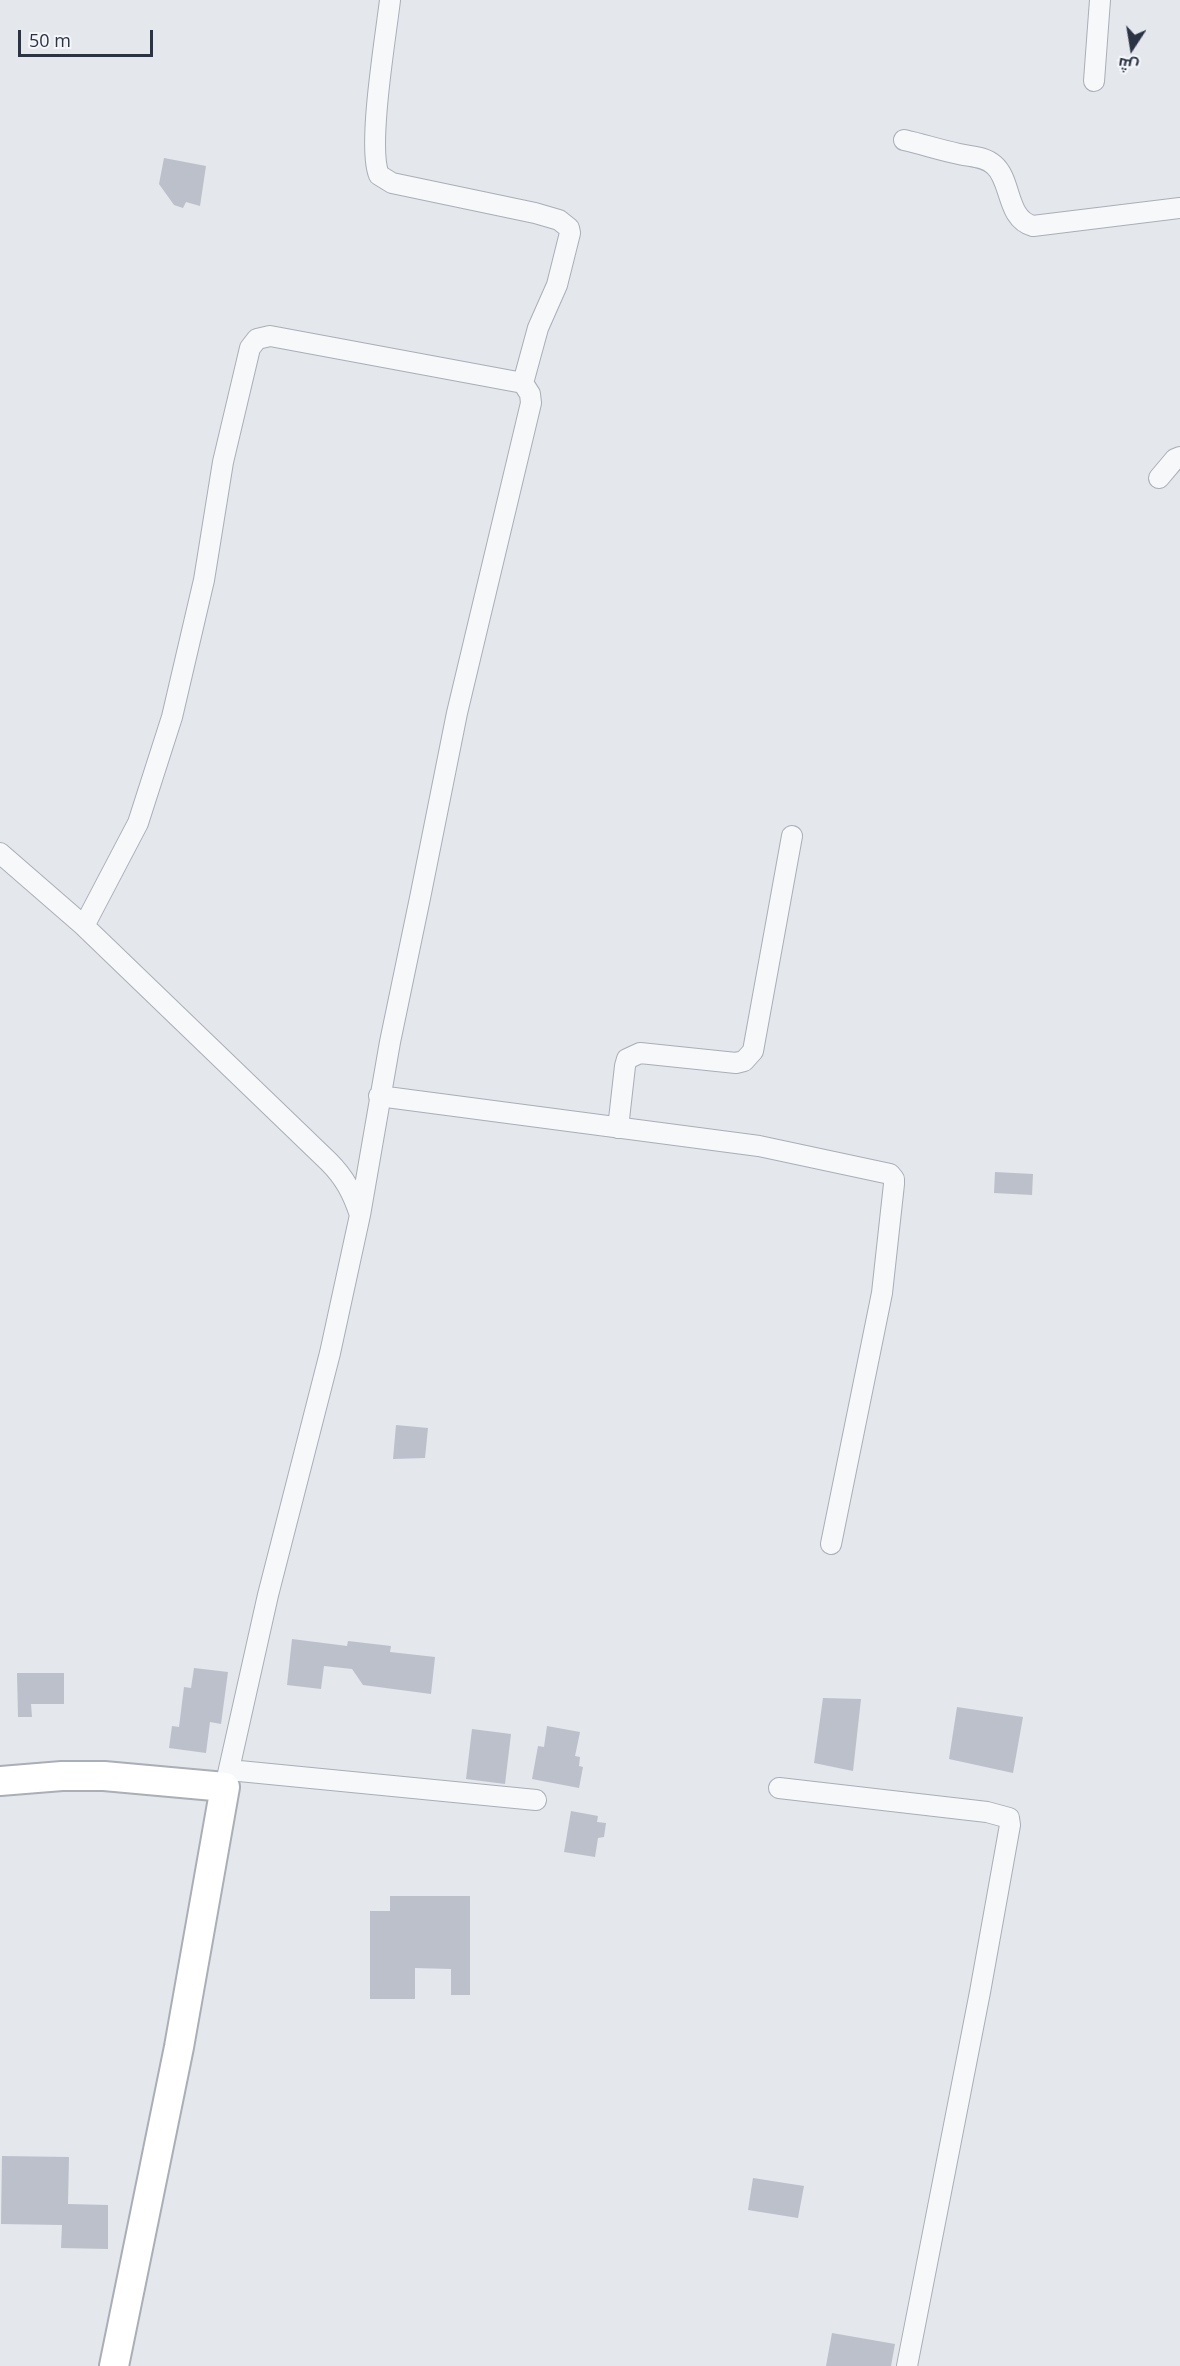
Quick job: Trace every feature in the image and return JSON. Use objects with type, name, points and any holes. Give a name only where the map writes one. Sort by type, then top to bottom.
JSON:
[{"type":"main road","points":[[0,1781],[63,1776],[227,1779],[179,2047],[114,2366]]},
{"type":"street","points":[[390,0],[378,101],[375,158],[379,175],[392,183],[559,220],[569,228],[569,240],[564,264],[538,328],[523,382],[530,394],[531,403],[457,713],[380,1096],[360,1215],[330,1353],[268,1595],[227,1779],[536,1800]]},
{"type":"street","points":[[1094,81],[1100,0]]},
{"type":"street","points":[[904,140],[984,158],[995,165],[1019,216],[1027,224],[1033,226],[1180,207]]},
{"type":"street","points":[[84,926],[138,823],[172,717],[204,580],[223,462],[250,348],[257,339],[270,336],[523,382]]},
{"type":"street","points":[[1160,478],[1175,459],[1180,457]]},
{"type":"street","points":[[618,1128],[625,1066],[627,1059],[631,1056],[640,1053],[736,1063],[744,1061],[753,1051],[792,836]]},
{"type":"street","points":[[0,854],[84,926],[344,1177],[360,1215]]},
{"type":"street","points":[[380,1096],[759,1146],[890,1174],[894,1179],[882,1293],[831,1544]]},
{"type":"street","points":[[779,1788],[987,1812],[1009,1818],[1010,1825],[980,1992],[907,2366]]},
{"type":"building","points":[[164,158],[206,166],[200,206],[186,202],[183,208],[174,205],[159,184]]},
{"type":"building","points":[[995,1172],[1033,1174],[1032,1195],[994,1193]]},
{"type":"building","points":[[396,1425],[428,1428],[425,1458],[393,1459]]},
{"type":"building","points":[[292,1639],[347,1646],[348,1641],[391,1646],[390,1652],[435,1657],[431,1694],[363,1685],[352,1669],[324,1666],[321,1689],[287,1685]]},
{"type":"building","points":[[194,1668],[228,1672],[221,1724],[210,1722],[206,1753],[169,1748],[172,1726],[179,1727],[184,1687],[191,1688]]},
{"type":"building","points":[[17,1673],[64,1673],[64,1704],[31,1704],[32,1717],[18,1717]]},
{"type":"building","points":[[823,1698],[861,1699],[853,1771],[814,1763]]},
{"type":"building","points":[[957,1707],[1023,1717],[1013,1773],[949,1759]]},
{"type":"building","points":[[547,1726],[580,1732],[575,1756],[580,1757],[579,1766],[583,1767],[579,1788],[532,1779],[538,1746],[544,1747]]},
{"type":"building","points":[[472,1729],[511,1734],[505,1784],[466,1779]]},
{"type":"building","points":[[571,1811],[598,1816],[597,1822],[606,1823],[604,1837],[598,1838],[595,1857],[564,1852]]},
{"type":"building","points":[[390,1896],[470,1896],[470,1995],[451,1995],[451,1969],[415,1968],[415,1999],[370,1999],[370,1911],[390,1911]]},
{"type":"building","points":[[2,2156],[69,2157],[68,2204],[108,2205],[108,2249],[61,2248],[62,2225],[1,2224]]},
{"type":"building","points":[[753,2178],[804,2186],[798,2218],[748,2210]]},
{"type":"building","points":[[832,2333],[895,2344],[891,2366],[826,2366]]}]
